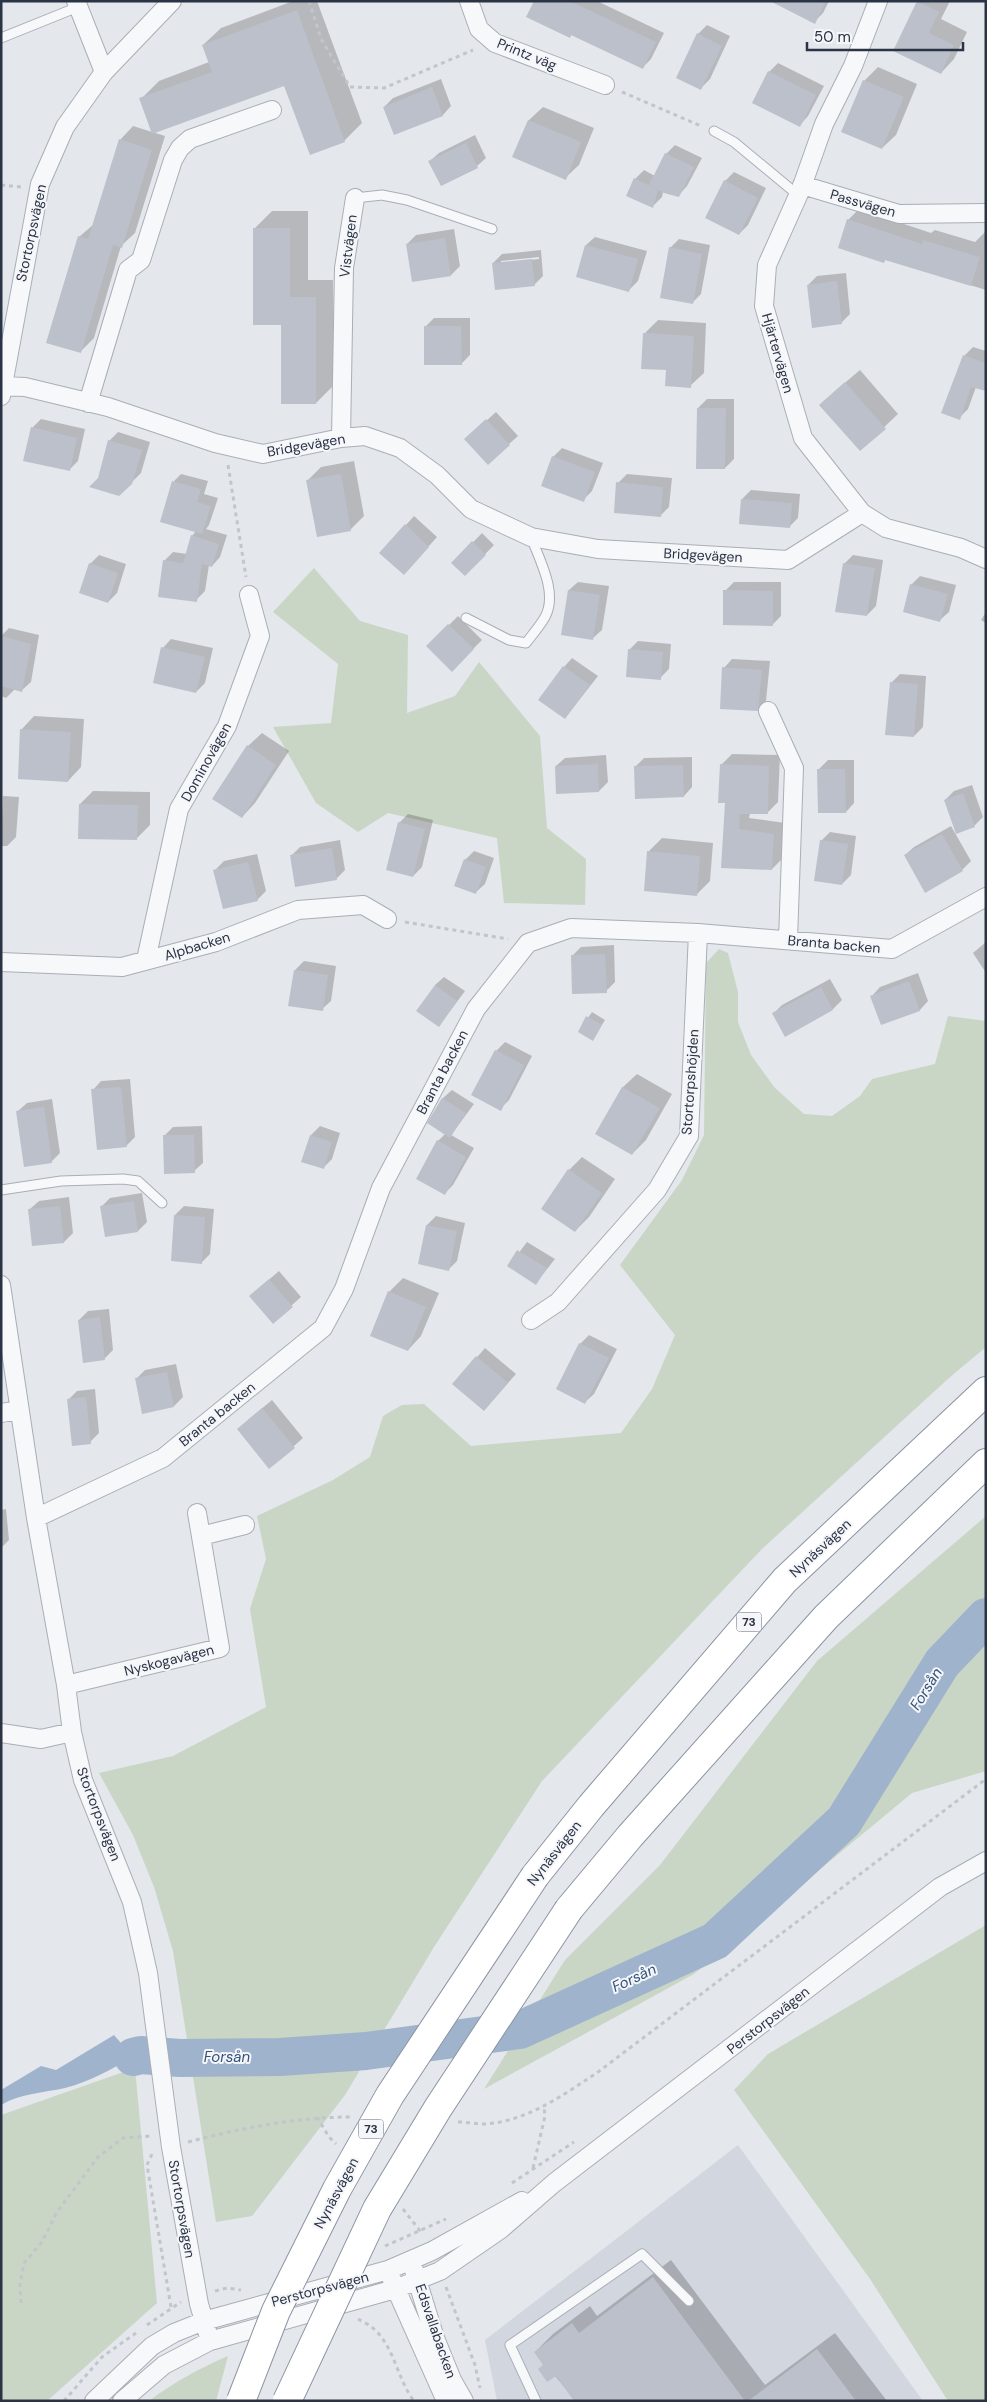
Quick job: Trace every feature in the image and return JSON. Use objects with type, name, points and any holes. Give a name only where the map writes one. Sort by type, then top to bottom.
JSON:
[{"type":"highway","name":"Nynäsvägen","points":[[240,2401],[276,2311],[336,2189],[390,2095],[535,1876],[591,1806],[785,1580],[986,1391]]},
{"type":"highway","points":[[287,2401],[377,2209],[438,2108],[569,1909],[630,1836],[826,1616],[986,1463]]},
{"type":"street","points":[[77,4],[104,72],[172,1]]},
{"type":"street","name":"Printz väg","points":[[469,1],[479,29],[495,43],[605,85]]},
{"type":"street","name":"Hjärtervägen","points":[[878,1],[852,66],[824,124],[800,190],[767,264],[764,306],[803,438],[862,513],[886,528],[961,548],[986,559]]},
{"type":"street","name":"Stortorpsvägen","points":[[2,389],[40,184],[65,127],[104,72]]},
{"type":"street","points":[[88,402],[128,270],[141,260],[174,160],[180,148],[190,139],[272,110]]},
{"type":"street","name":"Passvägen","points":[[800,190],[899,214],[986,213]]},
{"type":"street","name":"Vistvägen","points":[[341,438],[344,268],[355,198]]},
{"type":"street","name":"Bridgevägen","points":[[2,389],[25,387],[88,402],[224,445],[263,454],[341,438],[365,436],[400,448],[437,475],[471,509],[531,537],[598,549],[788,560],[862,513]]},
{"type":"street","name":"Dominovägen","points":[[146,960],[179,809],[227,726],[260,636],[249,595]]},
{"type":"street","points":[[768,711],[794,768],[788,940]]},
{"type":"street","name":"Branta backen","points":[[36,1518],[163,1458],[323,1328],[344,1289],[381,1188],[390,1170],[476,1009],[528,943],[571,928],[698,933],[892,949],[986,897]]},
{"type":"street","name":"Alpbacken","points":[[1,962],[122,966],[216,942],[298,910],[363,905],[387,919]]},
{"type":"street","name":"Stortorpshöjden","points":[[531,1320],[558,1302],[657,1190],[689,1136],[698,933]]},
{"type":"street","name":"Stortorpsvägen","points":[[1,1284],[36,1518],[66,1685],[72,1732],[84,1780],[132,1902],[148,1973],[168,2121],[162,2149],[210,2341]]},
{"type":"street","points":[[1,1412],[19,1410]]},
{"type":"street","name":"Nyskogavägen","points":[[66,1685],[220,1648],[197,1513]]},
{"type":"street","points":[[201,1536],[245,1526]]},
{"type":"street","points":[[1,1733],[41,1739],[72,1732]]},
{"type":"street","name":"Perstorpsvägen","points":[[122,2401],[164,2365],[210,2341],[395,2289],[440,2270],[501,2229],[554,2183],[940,1887],[986,1861]]},
{"type":"street","name":"Perstorpsvägen","points":[[94,2401],[152,2346],[204,2321],[388,2270],[432,2251],[554,2183]]},
{"type":"street","name":"Edsvallabacken","points":[[410,2260],[419,2279],[435,2338],[452,2380],[464,2401]]},
{"type":"street","name":"Edsvallabacken","points":[[388,2270],[446,2401]]},
{"type":"lane","points":[[1,38],[77,4]]},
{"type":"lane","points":[[714,131],[734,142],[800,190]]},
{"type":"lane","name":"Vistvägen","points":[[355,198],[382,195],[407,200],[492,229]]},
{"type":"lane","points":[[466,618],[509,640],[526,643],[545,616],[550,600],[546,578],[531,537]]},
{"type":"lane","points":[[1,1190],[61,1181],[123,1179],[138,1181],[162,1202]]},
{"type":"lane","points":[[536,2401],[510,2345],[642,2254],[689,2301]]},
{"type":"path","points":[[309,1],[321,39],[350,87],[384,88],[465,52],[495,43]]},
{"type":"path","points":[[605,85],[714,131]]},
{"type":"path","points":[[1,185],[21,187]]},
{"type":"path","points":[[224,445],[249,595]]},
{"type":"path","points":[[387,919],[528,943]]},
{"type":"path","points":[[451,2121],[483,2124],[502,2122],[544,2107],[598,2072],[986,1779]]},
{"type":"path","points":[[533,2169],[545,2116],[544,2107]]},
{"type":"path","points":[[162,2149],[248,2128],[315,2117],[356,2117]]},
{"type":"path","points":[[22,2303],[20,2284],[24,2263],[42,2242],[58,2212],[98,2157],[123,2138],[154,2136]]},
{"type":"path","name":"Stortorpsvägen","points":[[64,2401],[102,2357],[171,2307],[147,2165],[162,2149]]},
{"type":"path","points":[[420,2230],[432,2251]]},
{"type":"path","points":[[440,2270],[470,2349],[480,2392]]},
{"type":"shaded area","points":[[738,2145],[923,2401],[497,2401],[485,2340]]},
{"type":"green space","points":[[314,568],[360,621],[408,635],[407,713],[455,696],[479,662],[540,736],[547,828],[586,859],[585,905],[504,903],[497,838],[388,813],[358,832],[316,803],[273,727],[331,723],[338,664],[273,612]]},
{"type":"green space","points":[[719,949],[728,953],[738,992],[738,1022],[751,1055],[775,1088],[804,1114],[832,1116],[860,1096],[872,1079],[935,1064],[948,1016],[986,1021],[986,1347],[949,1378],[762,1549],[542,1781],[434,1947],[345,2095],[252,2216],[216,2222],[173,1951],[154,1887],[133,1835],[99,1773],[173,1756],[266,1707],[250,1609],[266,1559],[257,1516],[333,1480],[370,1457],[383,1416],[402,1405],[424,1404],[471,1446],[621,1433],[652,1389],[675,1335],[620,1265],[682,1180],[704,1135],[706,963]]},
{"type":"green space","points":[[986,1516],[986,1771],[912,1793],[694,1974],[484,2089],[565,1960],[660,1865],[817,1661]]},
{"type":"green space","points":[[986,1925],[986,2401],[948,2401],[870,2279],[734,2090],[768,2054]]},
{"type":"green space","points":[[135,2068],[157,2303],[47,2401],[1,2401],[1,2115]]},
{"type":"green space","points":[[228,2356],[216,2401],[149,2401],[187,2376]]},
{"type":"water","points":[[114,2035],[133,2057],[83,2082],[65,2088],[24,2096],[1,2105],[1,2090],[41,2066],[56,2070]]},
{"type":"building","points":[[534,1],[570,1],[656,42],[643,69],[571,35],[570,38],[526,17]]},
{"type":"building","points":[[770,1],[826,1],[815,24]]},
{"type":"building","points":[[917,1],[939,12],[929,33],[954,45],[941,74],[893,51]]},
{"type":"building","points":[[297,10],[345,142],[310,155],[284,86],[152,134],[139,98],[212,72],[202,45]]},
{"type":"building","points":[[697,33],[722,46],[701,90],[676,78]]},
{"type":"building","points":[[768,71],[816,95],[800,127],[752,103]]},
{"type":"building","points":[[863,80],[904,97],[882,149],[841,132]]},
{"type":"building","points":[[432,87],[443,116],[394,135],[383,107]]},
{"type":"building","points":[[528,120],[581,142],[566,180],[512,157]]},
{"type":"building","points":[[119,139],[152,150],[122,248],[113,245],[81,353],[46,343],[78,236],[88,239]]},
{"type":"building","points":[[466,143],[478,168],[441,186],[428,161]]},
{"type":"building","points":[[665,153],[694,167],[679,197],[664,193],[649,185]]},
{"type":"building","points":[[634,178],[658,190],[653,208],[626,196]]},
{"type":"building","points":[[724,180],[758,198],[739,235],[705,218]]},
{"type":"building","points":[[847,219],[922,244],[923,240],[980,257],[971,286],[885,260],[884,263],[838,248]]},
{"type":"building","points":[[253,228],[290,228],[290,297],[316,297],[316,404],[281,404],[281,325],[253,325]]},
{"type":"building","points":[[445,238],[451,276],[412,282],[406,244]]},
{"type":"building","points":[[585,245],[638,259],[629,292],[576,277]]},
{"type":"building","points":[[669,247],[702,254],[693,304],[660,298]]},
{"type":"building","points":[[532,259],[535,286],[495,290],[492,263]]},
{"type":"building","points":[[837,281],[842,324],[812,328],[807,285]]},
{"type":"building","points":[[424,326],[461,326],[462,365],[424,365]]},
{"type":"building","points":[[643,333],[694,336],[691,388],[665,386],[666,370],[641,369]]},
{"type":"building","points":[[963,355],[986,363],[986,391],[971,387],[960,420],[941,413]]},
{"type":"building","points":[[845,382],[886,429],[860,451],[819,405]]},
{"type":"building","points":[[697,408],[726,408],[725,469],[696,469]]},
{"type":"building","points":[[486,419],[510,445],[488,465],[464,439]]},
{"type":"building","points":[[31,427],[77,438],[70,471],[23,461]]},
{"type":"building","points":[[108,440],[142,450],[132,484],[119,496],[89,487],[98,478]]},
{"type":"building","points":[[552,456],[595,472],[584,502],[541,486]]},
{"type":"building","points":[[341,474],[351,531],[317,537],[306,480]]},
{"type":"building","points":[[172,481],[201,489],[197,502],[211,506],[202,534],[160,522]]},
{"type":"building","points":[[616,482],[663,487],[661,517],[614,513]]},
{"type":"building","points":[[741,499],[792,503],[790,528],[739,524]]},
{"type":"building","points":[[405,524],[429,547],[404,575],[379,553]]},
{"type":"building","points":[[191,535],[219,544],[212,567],[202,564],[197,602],[158,597],[163,560],[183,563]]},
{"type":"building","points":[[472,541],[486,555],[465,576],[451,563]]},
{"type":"building","points":[[89,563],[118,573],[108,603],[79,593]]},
{"type":"building","points":[[843,563],[875,568],[867,616],[835,612]]},
{"type":"building","points":[[910,584],[948,594],[940,622],[903,612]]},
{"type":"building","points":[[568,590],[600,595],[593,640],[561,635]]},
{"type":"building","points":[[723,590],[773,591],[773,626],[723,625]]},
{"type":"building","points":[[448,624],[474,649],[452,672],[426,646]]},
{"type":"building","points":[[1,636],[31,644],[22,692],[1,686]]},
{"type":"building","points":[[161,647],[205,657],[196,693],[153,683]]},
{"type":"building","points":[[628,649],[663,652],[661,680],[626,677]]},
{"type":"building","points":[[563,666],[590,685],[565,719],[538,700]]},
{"type":"building","points":[[722,667],[762,670],[758,711],[720,709]]},
{"type":"building","points":[[890,682],[918,684],[914,737],[885,735]]},
{"type":"building","points":[[20,729],[71,732],[68,782],[18,779]]},
{"type":"building","points":[[247,745],[276,765],[242,818],[212,799]]},
{"type":"building","points":[[598,764],[599,792],[556,794],[555,766]]},
{"type":"building","points":[[720,764],[769,766],[768,814],[740,814],[739,829],[774,834],[772,870],[721,868],[725,803],[718,803]]},
{"type":"building","points":[[683,765],[684,797],[635,799],[634,766]]},
{"type":"building","points":[[817,769],[845,769],[846,813],[818,813]]},
{"type":"building","points":[[963,793],[975,827],[956,834],[944,800]]},
{"type":"building","points":[[79,804],[138,805],[137,840],[78,839]]},
{"type":"building","points":[[398,822],[425,829],[413,877],[386,870]]},
{"type":"building","points":[[942,834],[963,871],[925,893],[904,855]]},
{"type":"building","points":[[820,840],[848,844],[842,885],[814,881]]},
{"type":"building","points":[[332,848],[337,880],[295,887],[290,855]]},
{"type":"building","points":[[647,851],[700,856],[697,896],[644,891]]},
{"type":"building","points":[[464,859],[486,867],[476,894],[454,886]]},
{"type":"building","points":[[248,862],[258,901],[223,909],[213,870]]},
{"type":"building","points":[[605,954],[607,993],[572,994],[571,955]]},
{"type":"building","points":[[294,970],[328,975],[323,1011],[288,1006]]},
{"type":"building","points":[[909,981],[920,1011],[881,1025],[870,996]]},
{"type":"building","points":[[435,985],[457,1001],[439,1027],[416,1011]]},
{"type":"building","points":[[821,987],[833,1010],[785,1037],[772,1013]]},
{"type":"building","points":[[586,1016],[602,1025],[593,1041],[578,1032]]},
{"type":"building","points":[[495,1050],[524,1065],[501,1111],[471,1095]]},
{"type":"building","points":[[121,1087],[127,1147],[97,1150],[91,1089]]},
{"type":"building","points":[[622,1087],[660,1108],[632,1155],[595,1134]]},
{"type":"building","points":[[442,1098],[466,1113],[450,1138],[427,1123]]},
{"type":"building","points":[[44,1107],[52,1163],[24,1167],[16,1111]]},
{"type":"building","points":[[163,1135],[194,1135],[195,1173],[164,1174]]},
{"type":"building","points":[[310,1135],[332,1142],[324,1169],[301,1162]]},
{"type":"building","points":[[437,1140],[466,1157],[445,1195],[416,1179]]},
{"type":"building","points":[[568,1169],[602,1193],[575,1232],[541,1209]]},
{"type":"building","points":[[134,1201],[138,1232],[105,1237],[100,1206]]},
{"type":"building","points":[[60,1206],[64,1243],[32,1246],[28,1209]]},
{"type":"building","points":[[174,1215],[205,1217],[202,1264],[171,1261]]},
{"type":"building","points":[[426,1225],[457,1231],[449,1271],[418,1264]]},
{"type":"building","points":[[517,1250],[547,1268],[536,1285],[507,1266]]},
{"type":"building","points":[[269,1279],[293,1307],[273,1324],[249,1296]]},
{"type":"building","points":[[388,1291],[426,1307],[408,1351],[370,1336]]},
{"type":"building","points":[[100,1317],[105,1360],[83,1363],[78,1320]]},
{"type":"building","points":[[579,1343],[609,1358],[585,1404],[556,1389]]},
{"type":"building","points":[[476,1356],[508,1383],[484,1411],[452,1384]]},
{"type":"building","points":[[167,1372],[174,1407],[142,1414],[135,1378]]},
{"type":"building","points":[[86,1397],[91,1444],[72,1446],[67,1399]]},
{"type":"building","points":[[262,1408],[295,1448],[269,1469],[237,1429]]},
{"type":"building","points":[[653,2277],[745,2401],[574,2401],[556,2376],[547,2382],[538,2369],[543,2365],[534,2352],[572,2323],[579,2333]]},
{"type":"building","points":[[817,2349],[856,2401],[748,2401]]},
{"type":"waterway","name":"Forsån","points":[[133,2057],[141,2055],[180,2058],[280,2057],[366,2051],[520,2030],[715,1941],[844,1821],[942,1663],[986,1617]]}]
